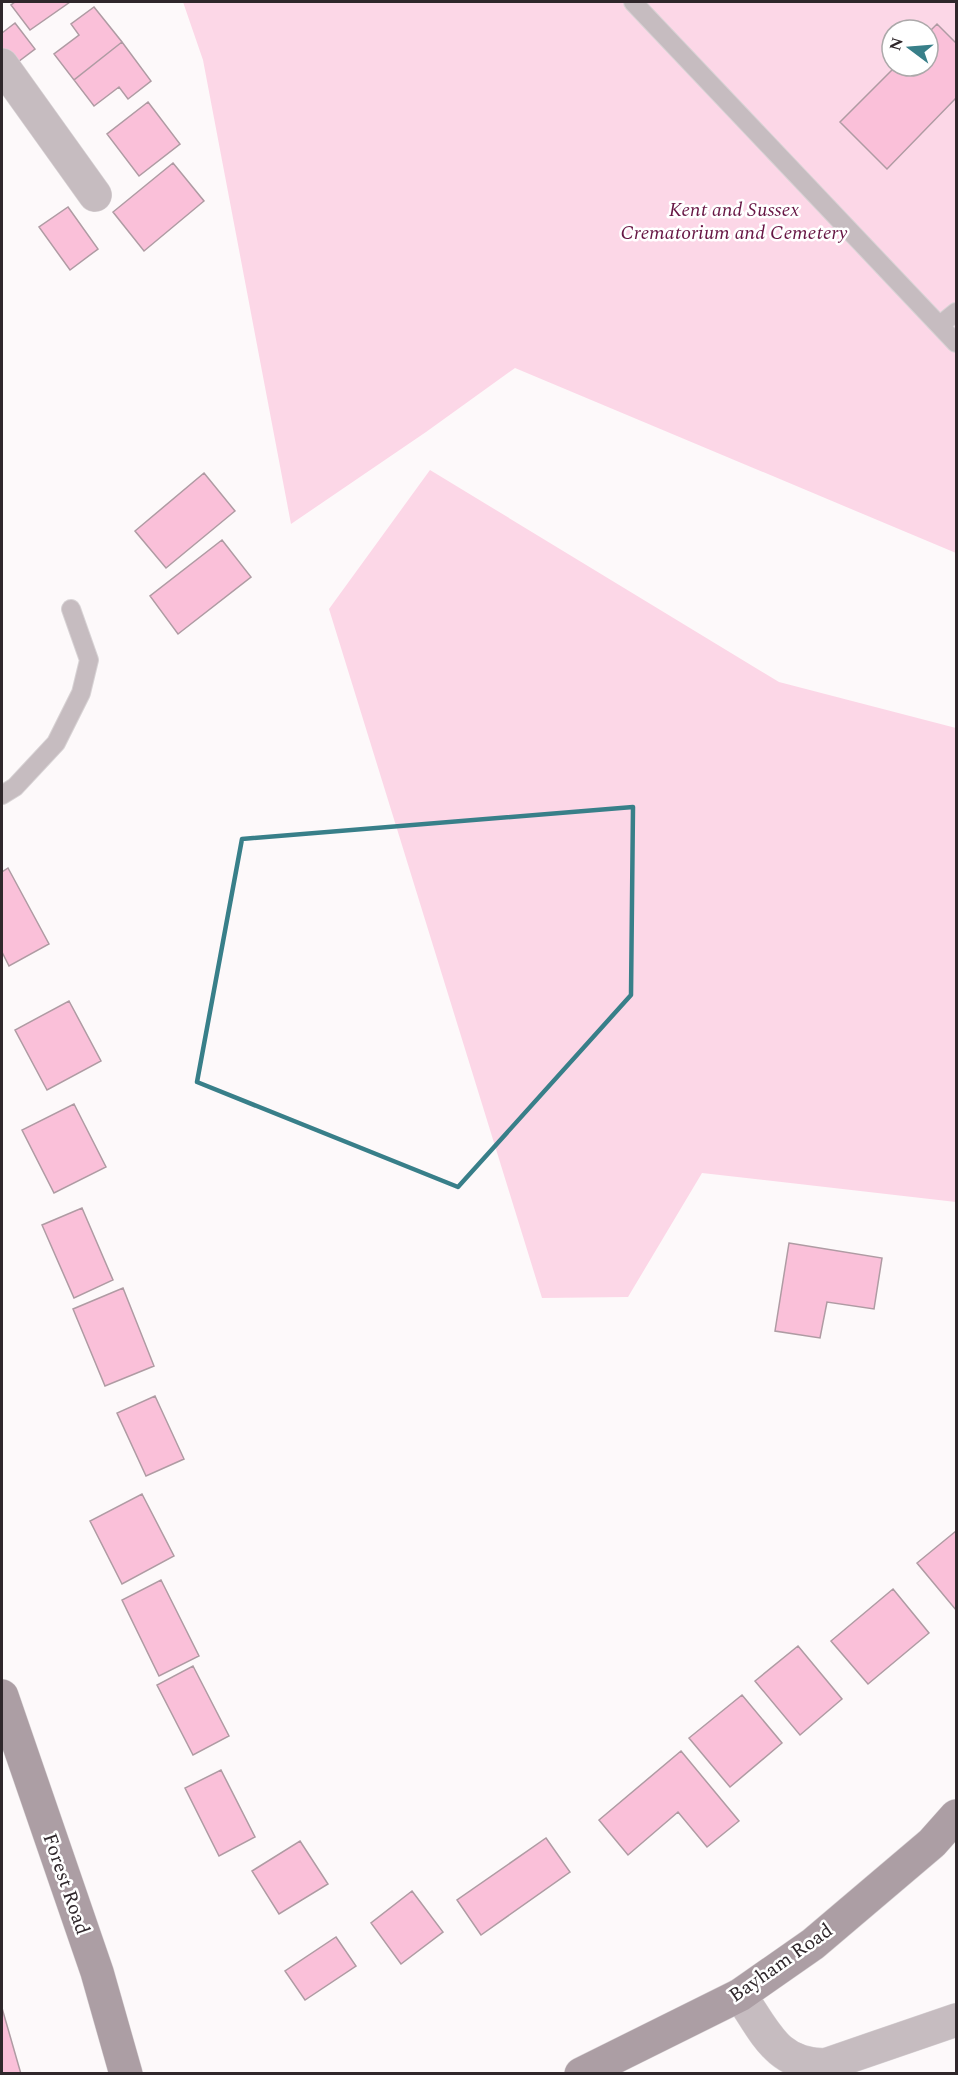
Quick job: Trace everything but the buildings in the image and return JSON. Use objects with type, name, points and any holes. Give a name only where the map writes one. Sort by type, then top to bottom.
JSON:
[{"type":"main road","name":"Forest Road","points":[[2,1696],[97,1972],[126,2073]]},
{"type":"main road","name":"Bayham Road","points":[[581,2073],[740,1995],[813,1944],[932,1843],[957,1816]]},
{"type":"street","points":[[2,65],[95,195]]},
{"type":"street","points":[[740,1995],[777,2048],[785,2055],[810,2065],[825,2066],[957,2020]]},
{"type":"lane","points":[[633,2],[957,343]]},
{"type":"lane","points":[[940,325],[957,312]]},
{"type":"lane","points":[[2,795],[15,787],[56,743],[81,693],[89,660],[71,609]]},
{"type":"highlighted area","points":[[633,807],[631,995],[458,1187],[197,1082],[242,839]]},
{"type":"green space","name":"Kent and Sussex Crematorium and Cemetery","points":[[183,2],[956,2],[956,553],[515,368],[291,524],[203,60]]},
{"type":"green space","points":[[430,470],[779,682],[956,728],[956,1202],[702,1173],[628,1297],[542,1298],[329,609]]}]
